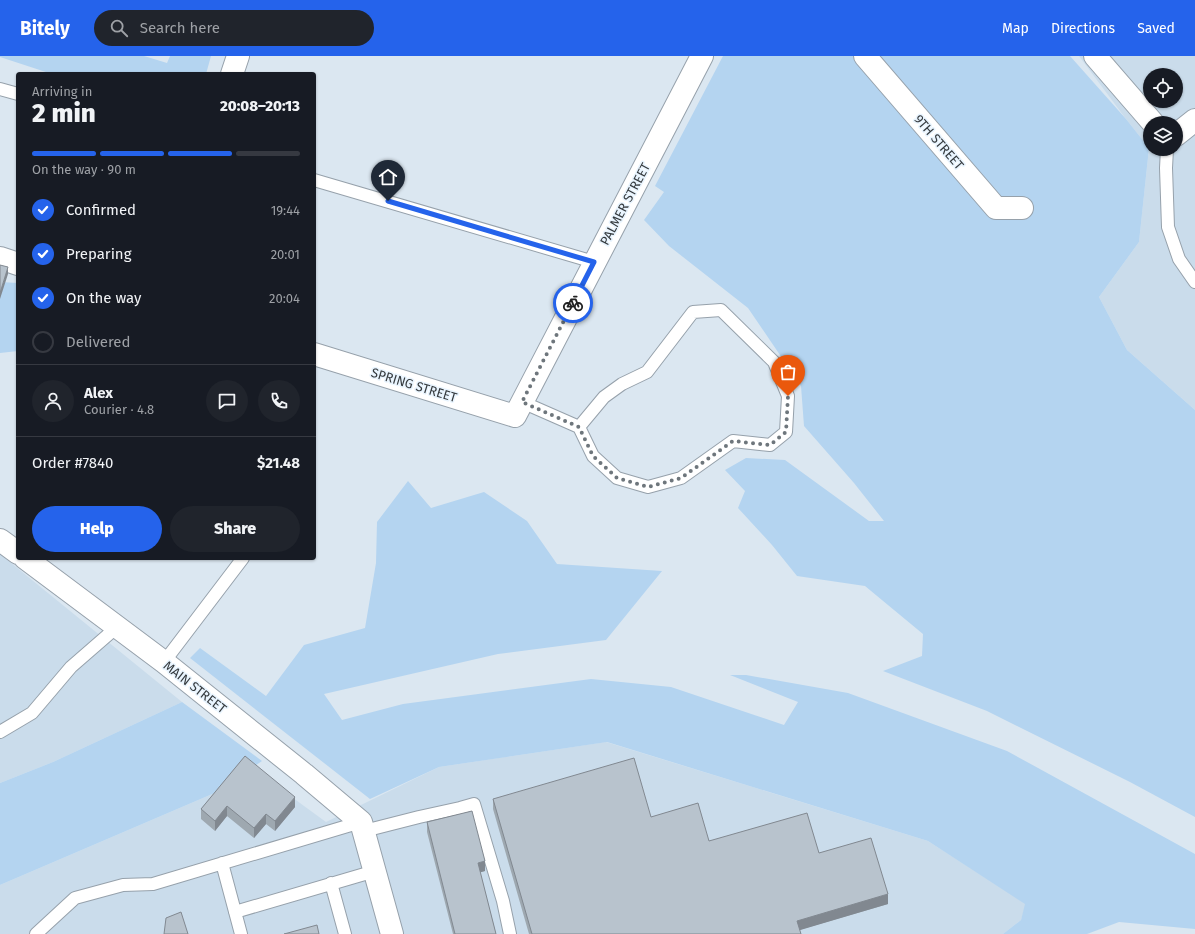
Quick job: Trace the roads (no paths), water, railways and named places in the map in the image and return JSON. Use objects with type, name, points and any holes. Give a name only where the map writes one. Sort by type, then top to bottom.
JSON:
[{"type":"street","points":[[233,72],[238,56]]},
{"type":"street","name":"PALMER STREET","points":[[518,409],[702,56]]},
{"type":"street","name":"9TH STREET","points":[[865,56],[996,208],[1022,208]]},
{"type":"street","points":[[1095,56],[1147,116]]},
{"type":"street","points":[[1183,129],[1195,120]]},
{"type":"street","points":[[0,258],[16,263]]},
{"type":"street","name":"SPRING STREET","points":[[316,355],[518,409]]},
{"type":"street","points":[[0,540],[16,552]]},
{"type":"street","name":"MAIN STREET","points":[[28,560],[164,662],[304,774],[363,826]]},
{"type":"street","points":[[363,826],[392,934]]},
{"type":"lane","points":[[0,89],[16,93]]},
{"type":"lane","points":[[1167,156],[1166,168],[1168,227],[1179,259],[1195,282]]},
{"type":"lane","points":[[316,181],[594,262]]},
{"type":"lane","points":[[518,409],[579,427],[593,456],[617,478],[648,487],[681,478],[733,441],[770,445],[786,432],[788,396],[774,362],[721,310],[693,312],[647,372],[622,384],[604,397],[579,427]]},
{"type":"lane","points":[[164,662],[242,560]]},
{"type":"lane","points":[[0,732],[32,713],[71,667],[117,627]]},
{"type":"lane","points":[[36,934],[75,898],[123,885],[153,884],[222,863],[363,826],[419,817],[474,804],[503,901],[510,934]]},
{"type":"lane","points":[[222,863],[241,934]]},
{"type":"lane","points":[[235,912],[375,871]]},
{"type":"lane","points":[[331,884],[345,934]]}]
